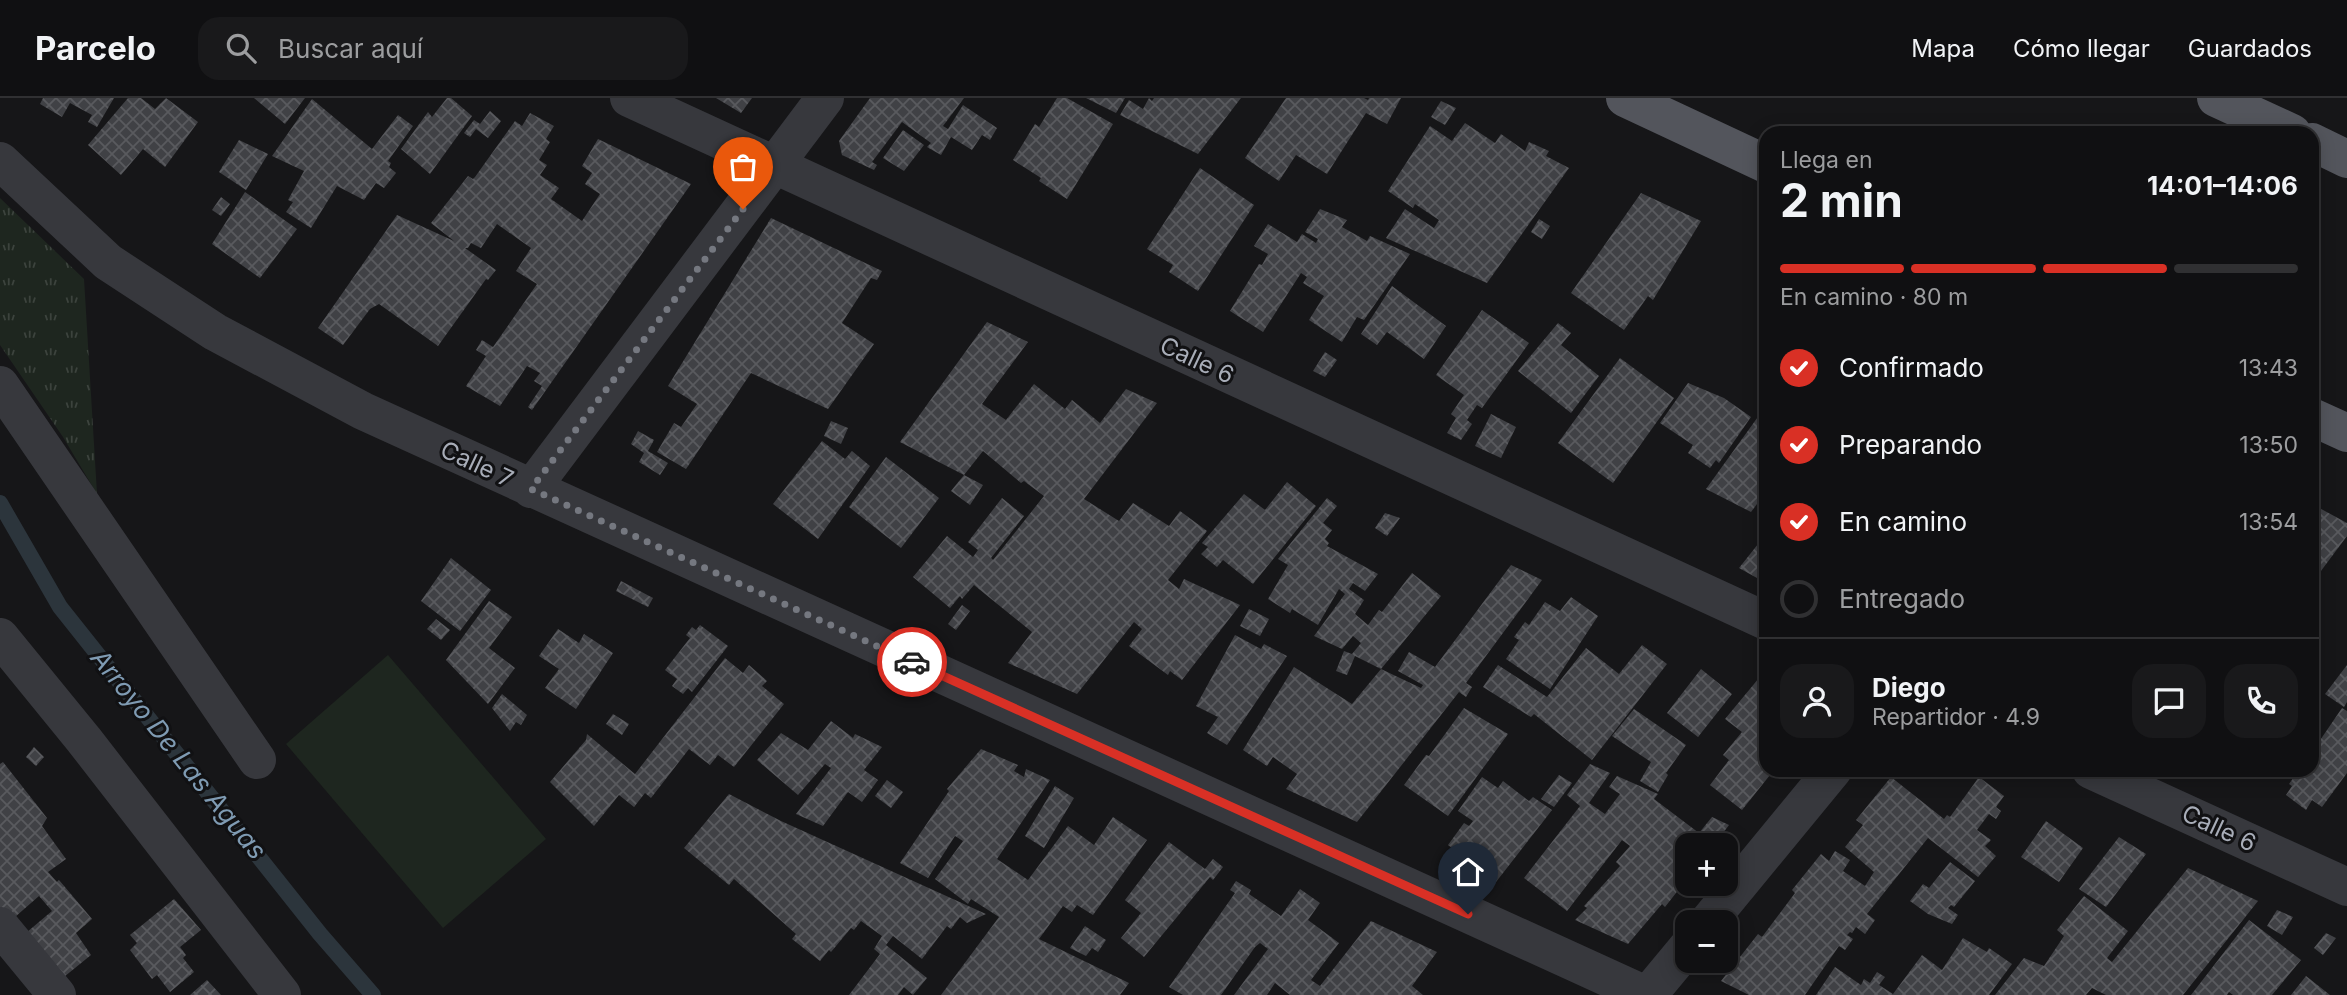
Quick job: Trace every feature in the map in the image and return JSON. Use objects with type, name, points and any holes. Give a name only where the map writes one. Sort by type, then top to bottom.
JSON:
[{"type":"main road","points":[[1625,98],[1759,160]]},
{"type":"main road","points":[[2216,98],[2276,126]]},
{"type":"main road","points":[[2319,145],[2347,159]]},
{"type":"main road","points":[[2319,420],[2347,433]]},
{"type":"street","name":"Calle 6","points":[[629,98],[1759,618]]},
{"type":"street","points":[[531,489],[825,98]]},
{"type":"street","name":"Calle 7","points":[[0,161],[108,262],[215,332],[362,411],[1647,995]]},
{"type":"street","points":[[0,385],[257,760]]},
{"type":"street","points":[[0,637],[84,740],[282,995]]},
{"type":"street","points":[[1718,910],[1827,777]]},
{"type":"street","name":"Calle 6","points":[[2106,777],[2347,887]]},
{"type":"street","points":[[0,926],[57,995]]},
{"type":"street","points":[[1647,995],[1675,962]]},
{"type":"green space","points":[[0,198],[84,279],[97,494],[63,437],[0,345]]},
{"type":"green space","points":[[388,655],[546,839],[443,928],[286,744]]},
{"type":"building","points":[[43,98],[114,98],[97,127],[88,122],[92,115],[70,103],[62,117],[40,104]]},
{"type":"building","points":[[128,98],[141,98],[155,109],[166,98],[198,122],[165,167],[143,149],[121,175],[88,145]]},
{"type":"building","points":[[254,98],[305,98],[285,124]]},
{"type":"building","points":[[447,98],[451,98],[472,116],[430,174],[401,149],[428,112],[432,117]]},
{"type":"building","points":[[716,98],[752,98],[741,113]]},
{"type":"building","points":[[870,98],[964,98],[943,126],[948,129],[963,105],[997,128],[990,140],[982,135],[972,150],[951,137],[941,155],[927,147],[931,143],[902,122],[872,162],[877,165],[874,170],[842,155],[839,141]]},
{"type":"building","points":[[1057,98],[1067,98],[1113,124],[1067,199],[1013,160],[1035,124],[1039,127]]},
{"type":"building","points":[[1086,98],[1125,98],[1116,113]]},
{"type":"building","points":[[1149,98],[1152,101],[1154,98],[1241,98],[1198,154],[1120,115],[1129,100],[1143,109]]},
{"type":"building","points":[[1286,98],[1401,98],[1387,124],[1366,113],[1327,174],[1296,155],[1279,181],[1245,158]]},
{"type":"building","points":[[312,99],[372,149],[398,115],[413,126],[388,161],[391,163],[389,167],[396,173],[384,188],[376,183],[364,200],[337,186],[311,228],[286,212],[293,202],[288,200],[304,171],[272,156]]},
{"type":"building","points":[[1441,101],[1456,108],[1445,125],[1431,117]]},
{"type":"building","points":[[490,111],[501,121],[488,138],[476,129],[470,137],[464,133],[474,120],[480,124]]},
{"type":"building","points":[[530,113],[554,126],[546,139],[550,142],[539,160],[547,165],[540,175],[559,188],[551,199],[582,221],[600,194],[585,184],[592,173],[582,166],[598,139],[691,184],[532,410],[528,407],[542,386],[534,381],[540,373],[527,366],[500,406],[466,386],[486,356],[476,350],[482,340],[493,347],[537,284],[516,271],[531,248],[497,224],[481,248],[471,243],[465,248],[496,270],[486,279],[438,346],[379,304],[370,309],[343,345],[318,328],[397,215],[454,241],[431,223],[468,176],[473,179],[475,177],[515,121],[522,126]]},
{"type":"building","points":[[1465,123],[1495,143],[1501,134],[1525,151],[1529,142],[1549,151],[1546,156],[1569,168],[1487,283],[1386,238],[1405,209],[1434,228],[1439,220],[1415,204],[1413,208],[1388,191],[1430,126],[1452,141]]},
{"type":"building","points":[[903,130],[924,145],[904,171],[883,158]]},
{"type":"building","points":[[239,140],[268,154],[246,190],[219,172]]},
{"type":"building","points":[[1200,168],[1254,205],[1198,291],[1169,272],[1173,265],[1147,249]]},
{"type":"building","points":[[245,192],[297,229],[260,278],[212,244]]},
{"type":"building","points":[[1641,193],[1701,221],[1653,300],[1648,296],[1624,330],[1571,293]]},
{"type":"building","points":[[221,197],[230,204],[221,216],[212,210]]},
{"type":"building","points":[[1320,209],[1347,220],[1342,227],[1367,241],[1370,236],[1410,254],[1364,320],[1357,317],[1342,342],[1309,320],[1324,296],[1303,283],[1307,277],[1301,273],[1263,332],[1230,311],[1268,254],[1254,246],[1268,224],[1297,242],[1302,234],[1316,243],[1318,239],[1305,232]]},
{"type":"building","points":[[771,218],[882,271],[877,280],[871,278],[842,323],[874,344],[828,409],[751,373],[686,469],[657,452],[674,423],[681,427],[697,404],[668,386]]},
{"type":"building","points":[[1539,219],[1550,226],[1542,239],[1531,232]]},
{"type":"building","points":[[1392,286],[1446,326],[1424,359],[1387,332],[1377,345],[1361,334]]},
{"type":"building","points":[[1482,310],[1529,343],[1482,408],[1477,405],[1467,420],[1472,424],[1461,440],[1447,433],[1456,418],[1451,414],[1464,395],[1436,375]]},
{"type":"building","points":[[987,322],[1028,342],[982,404],[1006,420],[1034,384],[1065,409],[1072,400],[1100,423],[1126,389],[1157,403],[1084,499],[1119,521],[1133,503],[1169,526],[1180,511],[1207,531],[1168,580],[1179,589],[1184,579],[1240,605],[1182,680],[1170,671],[1168,675],[1129,646],[1142,629],[1134,622],[1077,694],[1008,663],[1032,632],[974,585],[950,608],[913,577],[947,536],[973,557],[978,550],[968,542],[1002,498],[1024,516],[991,558],[993,560],[1044,496],[1024,481],[1021,483],[983,451],[964,475],[900,442]]},
{"type":"building","points":[[1558,323],[1571,333],[1561,345],[1599,376],[1571,413],[1518,371]]},
{"type":"building","points":[[1325,352],[1337,360],[1325,377],[1313,371]]},
{"type":"building","points":[[1620,358],[1674,398],[1613,483],[1558,443]]},
{"type":"building","points":[[1688,383],[1724,398],[1751,417],[1719,463],[1716,460],[1710,468],[1688,453],[1693,445],[1660,423]]},
{"type":"building","points":[[1491,414],[1516,427],[1501,458],[1475,446]]},
{"type":"building","points":[[1759,415],[1759,501],[1751,512],[1706,489]]},
{"type":"building","points":[[831,421],[848,428],[841,444],[824,436]]},
{"type":"building","points":[[638,431],[654,440],[648,451],[668,463],[660,475],[639,462],[644,453],[631,444]]},
{"type":"building","points":[[822,441],[845,459],[852,451],[870,466],[818,539],[773,504]]},
{"type":"building","points":[[886,457],[939,498],[901,548],[849,507]]},
{"type":"building","points":[[964,475],[983,485],[970,505],[951,491]]},
{"type":"building","points":[[1287,482],[1316,506],[1253,584],[1223,560],[1217,567],[1201,554],[1208,547],[1202,543],[1244,494],[1265,510]]},
{"type":"building","points":[[1327,498],[1337,506],[1323,523],[1332,530],[1325,539],[1329,543],[1327,546],[1378,574],[1365,591],[1353,583],[1349,589],[1364,600],[1355,614],[1368,625],[1379,610],[1382,612],[1412,573],[1441,596],[1381,669],[1355,656],[1347,675],[1336,671],[1344,651],[1352,654],[1361,643],[1353,636],[1342,649],[1314,636],[1345,594],[1339,589],[1318,625],[1292,609],[1290,613],[1268,599],[1288,565],[1278,559]]},
{"type":"building","points":[[2319,508],[2347,523],[2347,536],[2319,574]]},
{"type":"building","points":[[1385,513],[1400,518],[1387,536],[1375,528]]},
{"type":"building","points":[[1759,543],[1759,579],[1739,568]]},
{"type":"building","points":[[451,558],[491,590],[460,631],[421,601]]},
{"type":"building","points":[[1511,565],[1542,580],[1466,683],[1472,687],[1466,697],[1459,692],[1357,822],[1286,789],[1297,774],[1273,757],[1267,766],[1243,750],[1294,667],[1352,704],[1381,669],[1421,688],[1423,685],[1398,671],[1409,652],[1435,667]]},
{"type":"building","points":[[621,581],[653,598],[648,607],[616,591]]},
{"type":"building","points":[[1571,597],[1598,616],[1550,689],[1506,659],[1519,640],[1514,637],[1525,622],[1529,625],[1545,602],[1560,611]]},
{"type":"building","points":[[489,601],[512,617],[489,648],[515,668],[488,704],[446,660]]},
{"type":"building","points":[[962,605],[970,611],[956,630],[948,624]]},
{"type":"building","points":[[1249,609],[1269,619],[1260,636],[1240,626]]},
{"type":"building","points":[[436,619],[450,630],[441,640],[427,629]]},
{"type":"building","points":[[700,625],[728,646],[692,692],[688,688],[683,694],[672,686],[677,679],[665,670],[690,638],[686,635],[692,627],[696,630]]},
{"type":"building","points":[[558,629],[579,643],[584,634],[613,653],[576,709],[545,688],[559,669],[539,656]]},
{"type":"building","points":[[1235,635],[1261,649],[1264,644],[1287,656],[1227,745],[1207,733],[1218,717],[1196,706]]},
{"type":"building","points":[[1642,645],[1667,664],[1592,760],[1534,714],[1531,717],[1483,687],[1498,665],[1547,697],[1586,648],[1619,674]]},
{"type":"building","points":[[725,658],[743,673],[749,665],[767,681],[762,686],[784,704],[734,767],[718,755],[710,765],[689,749],[651,798],[645,793],[634,807],[619,795],[594,826],[550,782],[586,740],[587,734],[635,774]]},
{"type":"building","points":[[2347,665],[2347,702],[2344,707],[2325,694]]},
{"type":"building","points":[[1701,669],[1732,694],[1698,737],[1667,713]]},
{"type":"building","points":[[1759,678],[1759,777],[1768,777],[1742,810],[1710,785],[1729,760],[1723,755],[1742,732],[1725,719]]},
{"type":"building","points":[[502,694],[527,715],[521,725],[516,722],[510,731],[492,708]]},
{"type":"building","points":[[1464,708],[1508,734],[1448,816],[1404,785]]},
{"type":"building","points":[[2342,708],[2347,711],[2347,773],[2322,807],[2312,800],[2306,810],[2286,795],[2294,777],[2319,777],[2319,742]]},
{"type":"building","points":[[1634,709],[1686,745],[1666,773],[1668,775],[1658,792],[1640,781],[1651,762],[1612,736]]},
{"type":"building","points":[[613,714],[629,724],[622,735],[606,724]]},
{"type":"building","points":[[831,721],[853,738],[855,734],[882,747],[864,770],[878,780],[862,802],[848,792],[823,826],[796,814],[831,768],[825,764],[798,795],[757,760],[781,733],[808,750]]},
{"type":"building","points":[[34,747],[44,757],[36,766],[26,757]]},
{"type":"building","points":[[981,749],[1018,765],[1014,771],[1024,777],[1026,769],[1050,780],[997,859],[1028,880],[1068,826],[1094,845],[1113,817],[1147,840],[1093,915],[1077,905],[1072,912],[1063,906],[1039,939],[1129,983],[1120,995],[941,995],[999,917],[971,899],[968,904],[935,879],[963,841],[955,836],[928,878],[900,863],[949,791],[947,789]]},
{"type":"building","points":[[3,762],[47,818],[42,826],[66,859],[48,872],[57,882],[59,880],[92,919],[76,933],[91,955],[59,981],[20,938],[52,911],[39,896],[7,924],[0,916],[0,764]]},
{"type":"building","points":[[1590,764],[1610,773],[1589,803],[1605,814],[1620,794],[1609,787],[1617,776],[1658,794],[1654,799],[1699,833],[1675,833],[1675,894],[1665,907],[1662,904],[1628,944],[1575,920],[1620,866],[1616,862],[1630,846],[1622,840],[1567,911],[1524,878],[1580,806],[1567,795]]},
{"type":"building","points":[[1559,775],[1572,783],[1554,807],[1541,799]]},
{"type":"building","points":[[1482,777],[1498,788],[1503,781],[1529,801],[1533,797],[1552,810],[1496,882],[1448,845],[1464,823],[1469,826],[1473,821],[1458,811]]},
{"type":"building","points":[[1891,777],[1944,819],[1947,815],[1950,817],[1979,777],[2004,796],[1996,807],[2001,811],[1996,819],[1989,814],[1977,830],[1991,840],[1985,846],[1996,856],[1978,877],[1928,838],[1867,914],[1875,920],[1865,934],[1856,927],[1847,935],[1853,939],[1845,950],[1839,946],[1805,995],[1749,995],[1721,981],[1727,973],[1738,973],[1738,959],[1758,934],[1762,937],[1795,893],[1792,890],[1821,854],[1829,861],[1835,851],[1850,860],[1843,871],[1865,886],[1874,872],[1845,847],[1863,825],[1856,820]]},
{"type":"building","points":[[887,780],[903,792],[891,808],[875,796]]},
{"type":"building","points":[[1055,786],[1074,798],[1044,848],[1025,836]]},
{"type":"building","points":[[729,794],[781,821],[986,914],[967,923],[960,917],[951,929],[947,926],[922,959],[893,936],[886,945],[927,978],[913,995],[904,987],[898,995],[849,995],[880,954],[874,949],[882,936],[861,921],[820,961],[792,939],[796,934],[734,879],[729,885],[684,848]]},
{"type":"building","points":[[1712,817],[1729,825],[1723,833],[1699,833]]},
{"type":"building","points":[[2046,821],[2083,848],[2059,882],[2021,857]]},
{"type":"building","points":[[2119,837],[2146,854],[2106,907],[2079,889]]},
{"type":"building","points":[[1169,842],[1205,869],[1213,859],[1223,867],[1213,880],[1210,877],[1144,957],[1121,938],[1141,913],[1125,900]]},
{"type":"building","points":[[1950,862],[1975,881],[1954,907],[1951,905],[1948,908],[1958,915],[1952,924],[1928,914],[1910,901],[1923,884],[1929,888]]},
{"type":"building","points":[[2188,868],[2258,901],[2183,995],[2106,995],[2092,988],[2086,995],[1995,995],[2024,958],[2044,966],[2064,936],[2057,930],[2084,896],[2128,931],[2107,958],[2112,962]]},
{"type":"building","points":[[1236,881],[1251,890],[1249,894],[1281,916],[1300,889],[1320,903],[1308,920],[1339,943],[1311,980],[1320,986],[1371,921],[1437,952],[1412,986],[1423,995],[1290,995],[1275,983],[1267,995],[1234,995],[1268,949],[1260,943],[1221,995],[1183,995],[1169,987],[1235,893],[1230,890]]},
{"type":"building","points":[[174,899],[201,930],[180,947],[186,955],[183,958],[194,972],[170,992],[157,975],[152,979],[130,950],[137,943],[130,935]]},
{"type":"building","points":[[2277,910],[2293,917],[2282,935],[2267,926]]},
{"type":"building","points":[[2249,920],[2301,960],[2272,995],[2233,995],[2229,992],[2227,995],[2191,995]]},
{"type":"building","points":[[1085,926],[1106,940],[1098,952],[1092,948],[1086,956],[1070,948]]},
{"type":"building","points":[[2326,933],[2336,938],[2323,955],[2314,948]]},
{"type":"building","points":[[1963,938],[1987,952],[1989,948],[2012,964],[1989,995],[1816,995],[1835,967],[1861,985],[1864,979],[1870,983],[1877,972],[1885,977],[1879,985],[1893,994],[1922,955],[1942,970]]},
{"type":"building","points":[[2306,976],[2330,995],[2291,995]]},
{"type":"building","points":[[207,980],[221,995],[190,995]]},
{"type":"waterway","name":"Arroyo De Las Aguas","points":[[0,503],[60,607],[320,934],[373,995]]},
{"type":"way so far","points":[[743,209],[531,489],[912,662]]},
{"type":"route","points":[[912,662],[1468,914]]}]
